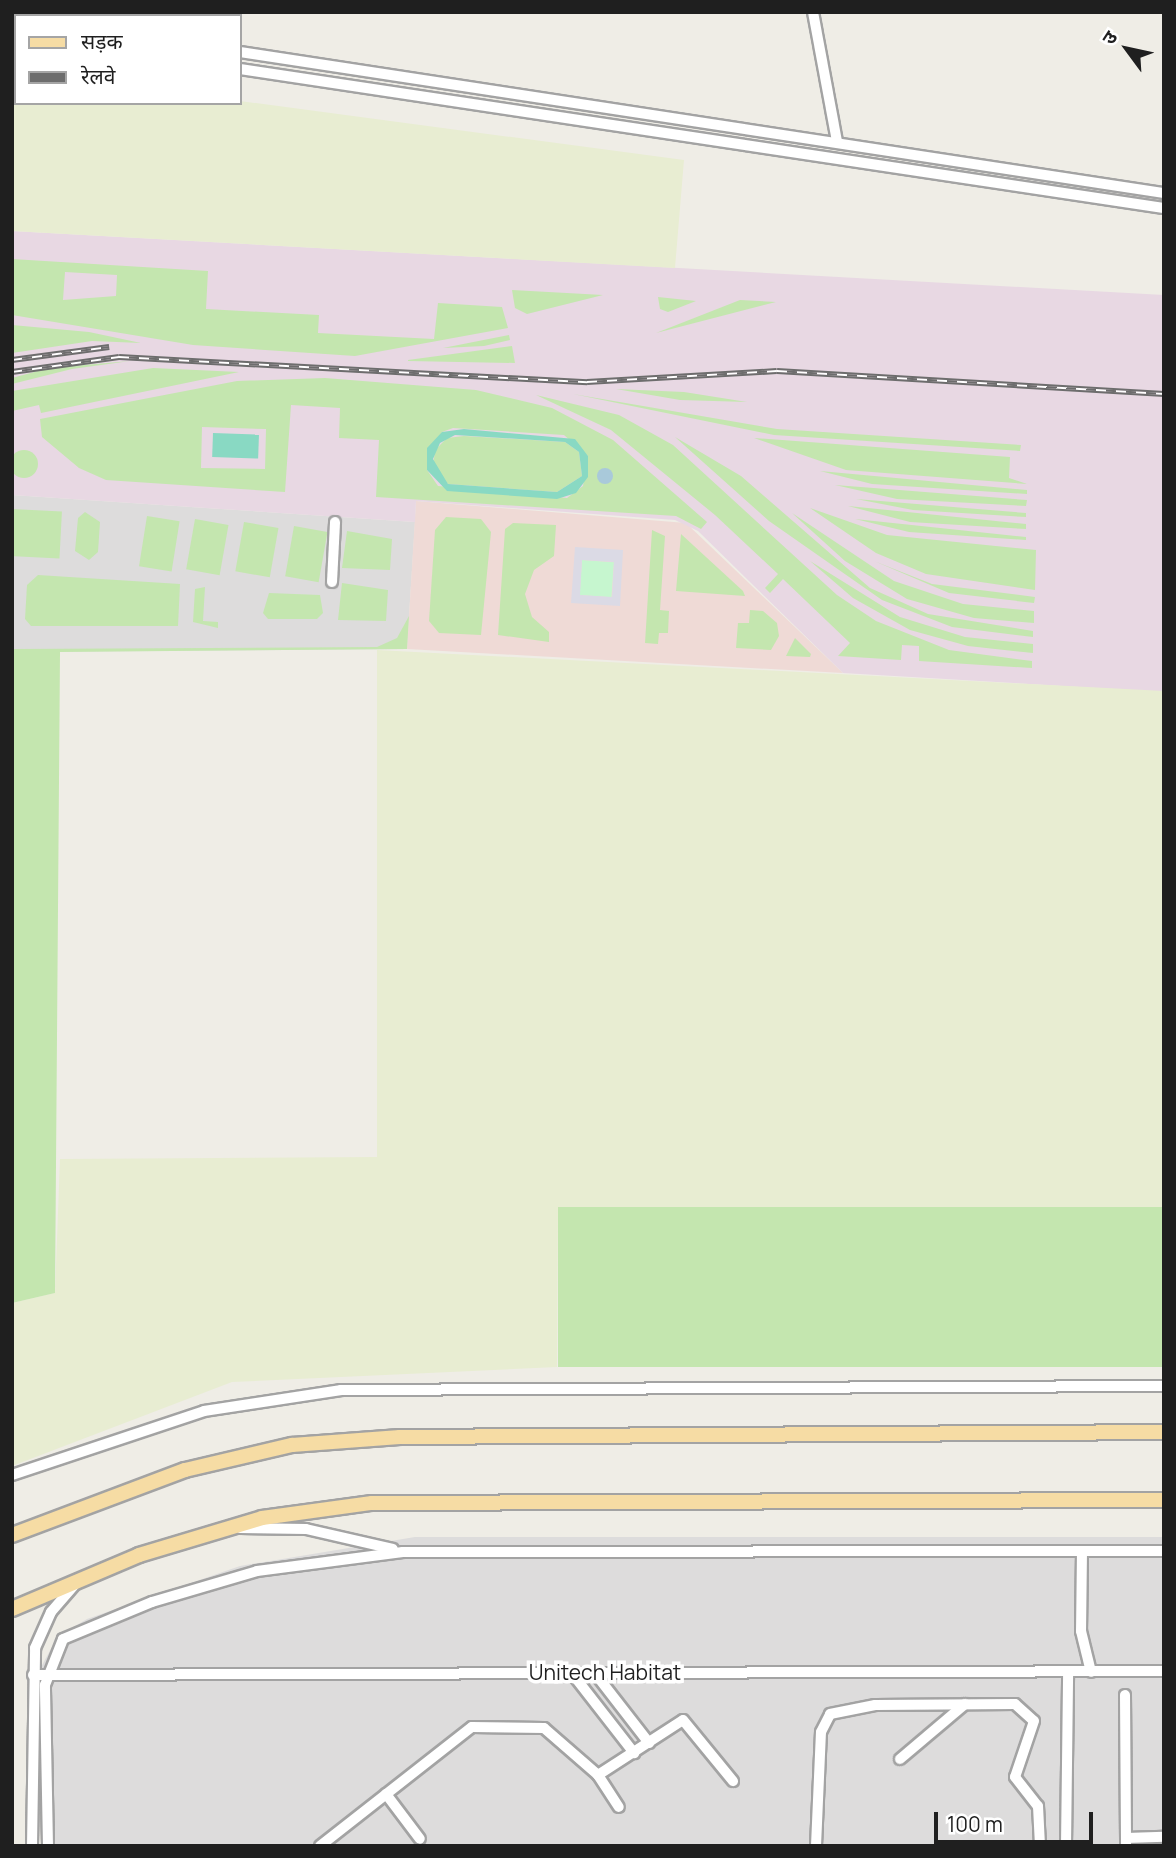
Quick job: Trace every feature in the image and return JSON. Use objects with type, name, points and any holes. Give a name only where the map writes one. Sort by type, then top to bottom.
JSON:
[{"type":"main road","points":[[12,1535],[185,1470],[292,1446],[400,1437],[1164,1433]]},
{"type":"main road","points":[[12,1609],[82,1577],[229,1528],[372,1503],[1164,1500]]},
{"type":"street","points":[[813,12],[837,142]]},
{"type":"street","points":[[242,52],[1164,193]]},
{"type":"street","points":[[242,69],[1164,208]]},
{"type":"street","points":[[332,582],[335,522]]},
{"type":"street","points":[[12,1475],[193,1414],[341,1390],[1164,1386]]},
{"type":"street","points":[[229,1528],[306,1530],[403,1552]]},
{"type":"street","points":[[48,1846],[47,1675],[56,1648],[72,1631],[257,1571],[403,1552],[1164,1550]]},
{"type":"street","points":[[1082,1551],[1081,1631],[1091,1672]]},
{"type":"street","points":[[32,1846],[33,1675],[38,1638],[82,1577]]},
{"type":"street","points":[[38,1638],[56,1648]]},
{"type":"street","name":"Unitech Habitat","points":[[33,1675],[1164,1671]]},
{"type":"street","points":[[572,1672],[634,1753]]},
{"type":"street","points":[[594,1672],[649,1743]]},
{"type":"street","points":[[1066,1846],[1068,1672]]},
{"type":"street","points":[[1125,1695],[1126,1842],[1164,1837]]},
{"type":"street","points":[[900,1759],[965,1704]]},
{"type":"street","points":[[816,1846],[821,1732],[830,1714],[875,1705],[965,1704],[1015,1704],[1032,1713],[1015,1777],[1038,1806],[1040,1846]]},
{"type":"street","points":[[598,1775],[682,1720],[733,1781]]},
{"type":"street","points":[[320,1846],[472,1727],[544,1728],[598,1775],[619,1807]]},
{"type":"street","points":[[32,1797],[48,1746]]},
{"type":"street","points":[[386,1794],[420,1839]]},
{"type":"shaded area","points":[[12,231],[1164,295],[1164,692],[843,673],[698,531],[675,520],[416,501],[415,522],[12,495]]},
{"type":"shaded area","points":[[12,495],[415,522],[407,649],[12,652]]},
{"type":"shaded area","points":[[416,501],[686,523],[843,673],[407,649]]},
{"type":"shaded area","points":[[575,547],[623,550],[620,606],[571,603]],"holes":[[[582,560],[614,562],[612,597],[580,595]]]},
{"type":"shaded area","points":[[415,1537],[1164,1537],[1164,1846],[41,1846],[41,1667],[58,1636],[87,1619],[240,1566]]},
{"type":"green space","points":[[12,71],[14,105],[242,105],[242,101],[684,160],[675,268],[12,231]]},
{"type":"green space","points":[[12,259],[208,271],[206,309],[319,315],[318,333],[434,339],[438,303],[502,307],[508,328],[355,356],[193,345],[12,315]],"holes":[[[65,272],[117,275],[116,296],[63,300]]]},
{"type":"green space","points":[[512,290],[603,295],[527,314],[515,308]]},
{"type":"green space","points":[[658,297],[696,301],[668,312],[660,309]]},
{"type":"green space","points":[[740,300],[776,302],[656,333]]},
{"type":"green space","points":[[12,325],[89,332],[141,343],[92,341],[12,353]]},
{"type":"green space","points":[[509,335],[510,340],[484,346],[443,348]]},
{"type":"green space","points":[[512,346],[515,363],[408,361],[408,360]]},
{"type":"green space","points":[[130,361],[72,369],[12,384],[12,378],[49,368]]},
{"type":"green space","points":[[153,368],[239,372],[41,413],[39,405],[12,411],[12,391]]},
{"type":"green space","points":[[325,378],[476,390],[552,408],[613,440],[707,522],[701,529],[676,516],[376,497],[379,440],[339,438],[340,408],[291,405],[285,492],[106,480],[79,468],[42,437],[40,419],[237,381]],"holes":[[[202,427],[266,429],[265,469],[201,468]],[[453,428],[564,435],[588,456],[583,486],[567,498],[438,486],[427,470],[442,432]]]},
{"type":"green space","points":[[616,389],[684,392],[747,402],[680,400]]},
{"type":"green space","points":[[573,394],[777,429],[1021,445],[1020,451],[774,435]]},
{"type":"green space","points":[[536,395],[619,415],[673,445],[837,595],[876,621],[949,650],[1032,661],[1032,668],[919,661],[919,646],[902,645],[901,660],[838,656],[850,643],[783,579],[770,593],[765,588],[778,574],[715,515],[611,430]]},
{"type":"green space","points":[[464,429],[575,439],[588,456],[588,477],[576,493],[557,499],[447,491],[427,470],[427,448],[442,432]],"holes":[[[455,435],[565,442],[579,452],[582,476],[557,492],[448,484],[433,459],[440,443]]]},
{"type":"green space","points":[[213,433],[259,435],[258,459],[212,457]]},
{"type":"green space","points":[[464,436],[565,442],[579,452],[582,476],[557,492],[448,484],[433,467],[435,450],[447,438]]},
{"type":"green space","points":[[675,437],[741,476],[870,588],[928,614],[1033,631],[1033,637],[952,627],[882,600],[769,521]]},
{"type":"green space","points":[[754,438],[1010,457],[1009,478],[1027,484],[846,470]]},
{"type":"green space","points":[[24,450],[34,454],[38,464],[34,474],[24,478],[14,474],[10,464],[14,454]]},
{"type":"green space","points":[[820,471],[1027,490],[1027,494],[872,484]]},
{"type":"green space","points":[[835,485],[1027,500],[1026,506],[897,499]]},
{"type":"green space","points":[[856,499],[1026,513],[1026,517],[913,510]]},
{"type":"green space","points":[[848,506],[1026,524],[1026,529],[910,522]]},
{"type":"green space","points":[[810,508],[887,535],[1036,550],[1035,590],[926,574],[876,553]]},
{"type":"green space","points":[[12,509],[62,512],[59,559],[12,556]]},
{"type":"green space","points":[[85,512],[100,522],[98,552],[89,560],[75,551],[78,518]]},
{"type":"green space","points":[[792,513],[894,581],[963,604],[1034,611],[1034,623],[974,618],[907,599],[845,561]]},
{"type":"green space","points":[[147,516],[180,521],[172,572],[139,566]]},
{"type":"green space","points":[[446,517],[481,519],[491,532],[481,635],[439,633],[429,621],[435,530]]},
{"type":"green space","points":[[195,519],[228,525],[220,575],[186,569]]},
{"type":"green space","points":[[855,519],[1026,537],[1026,540],[909,532]]},
{"type":"green space","points":[[244,522],[278,528],[270,577],[235,571]]},
{"type":"green space","points":[[513,523],[556,525],[554,556],[534,570],[525,594],[532,617],[549,632],[549,642],[498,635],[505,529]]},
{"type":"green space","points":[[294,526],[327,532],[319,582],[285,576]]},
{"type":"green space","points":[[652,530],[665,536],[660,610],[669,611],[668,633],[659,633],[658,644],[645,643]]},
{"type":"green space","points":[[347,531],[392,539],[390,570],[342,568]]},
{"type":"green space","points":[[681,534],[743,591],[745,596],[676,591]]},
{"type":"green space","points":[[582,560],[614,562],[611,597],[580,595]]},
{"type":"green space","points":[[810,561],[900,617],[965,637],[1033,644],[1033,653],[968,646],[910,630],[853,598]]},
{"type":"green space","points":[[874,561],[932,584],[1035,597],[1034,603],[949,593]]},
{"type":"green space","points":[[38,575],[180,584],[178,626],[31,626],[25,619],[27,585]]},
{"type":"green space","points":[[342,583],[388,590],[386,621],[338,620]]},
{"type":"green space","points":[[205,587],[203,621],[218,622],[218,628],[193,622],[195,589]]},
{"type":"green space","points":[[269,593],[320,595],[323,613],[317,619],[268,619],[263,613]]},
{"type":"green space","points":[[750,610],[763,611],[777,623],[779,636],[771,650],[736,648],[738,623],[749,623]]},
{"type":"green space","points":[[409,616],[407,649],[60,652],[55,1293],[12,1303],[12,649],[377,647],[397,638]]},
{"type":"green space","points":[[795,638],[811,654],[810,657],[786,656]]},
{"type":"green space","points":[[377,650],[1164,691],[1164,1209],[558,1207],[557,1367],[232,1382],[12,1466],[12,1303],[55,1293],[60,1159],[377,1157]]},
{"type":"green space","points":[[558,1207],[1164,1207],[1164,1367],[558,1367]]},
{"type":"water","points":[[602,468],[608,468],[613,476],[611,482],[602,484],[597,479],[597,473]]},
{"type":"railway","points":[[12,360],[109,347]]},
{"type":"railway","points":[[12,372],[119,357],[587,382],[777,371],[1164,394]]}]
